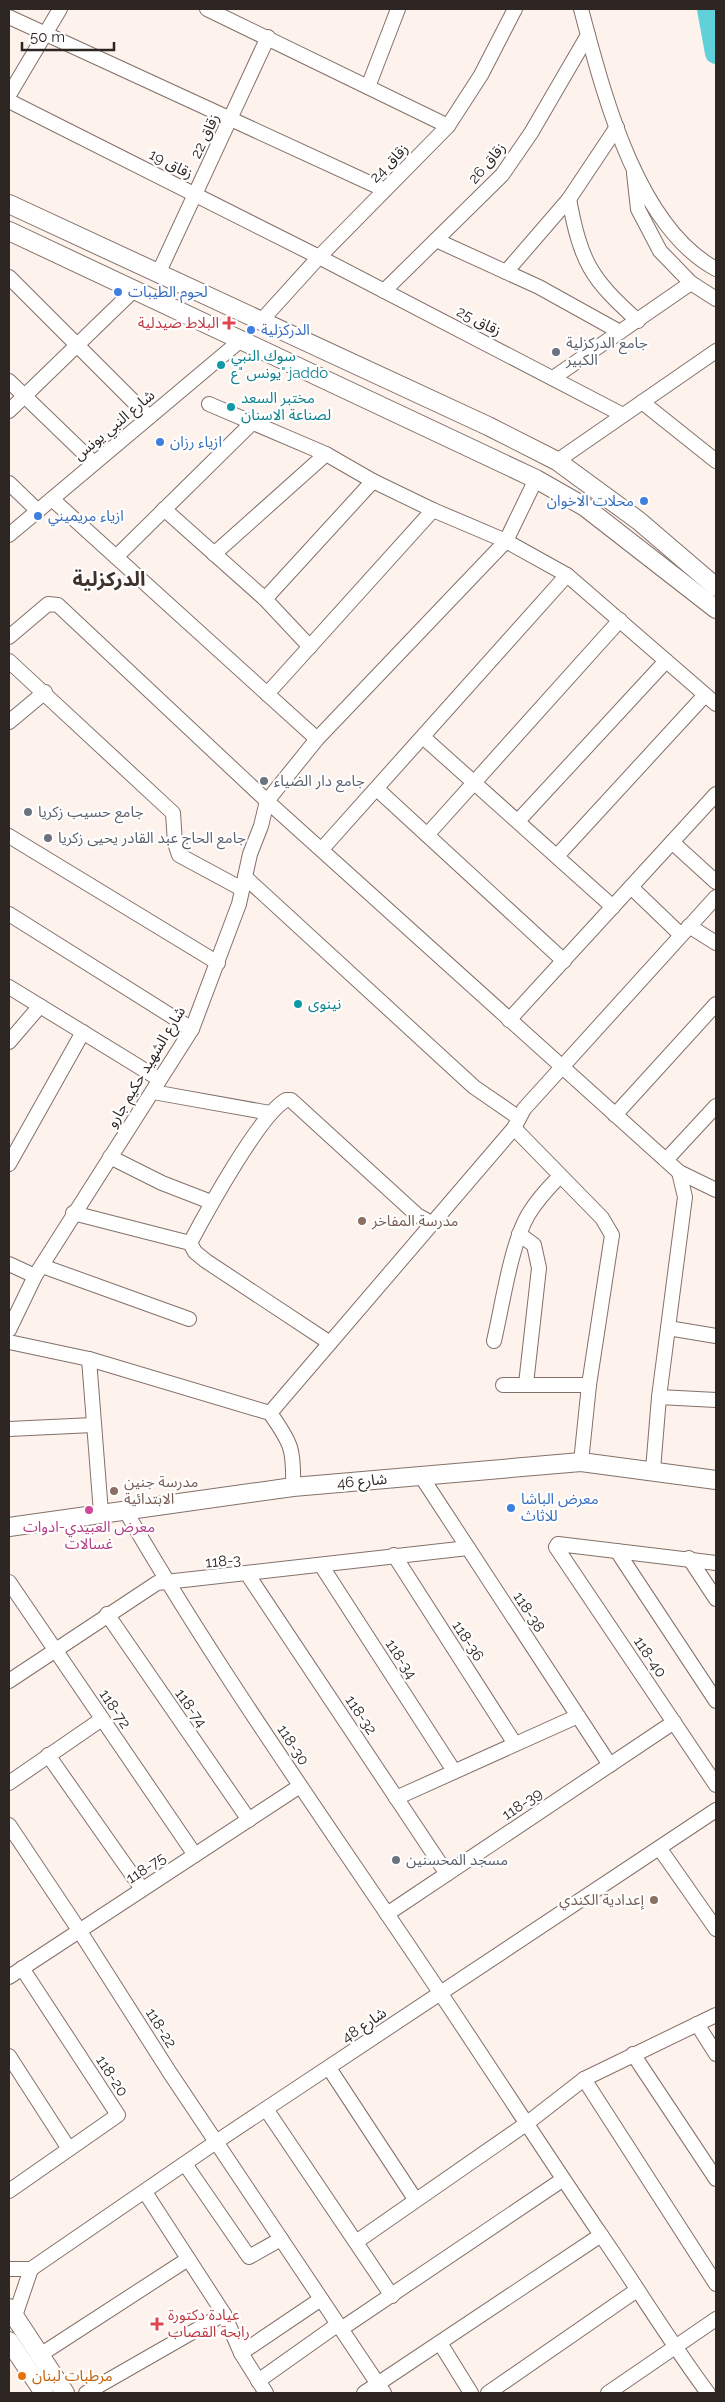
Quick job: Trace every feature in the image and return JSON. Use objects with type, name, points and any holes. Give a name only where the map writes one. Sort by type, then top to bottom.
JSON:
[{"type":"main road","points":[[9,204],[488,426],[557,461],[639,521],[716,587]]},
{"type":"main road","points":[[9,231],[536,479],[586,507],[716,609]]},
{"type":"main road","name":"شارع 46","points":[[9,1527],[294,1487],[581,1462],[653,1470],[664,1475],[716,1480]]},
{"type":"main road","points":[[12,2312],[65,2393]]},
{"type":"main road","points":[[9,2341],[44,2393]]},
{"type":"street","points":[[9,95],[60,9]]},
{"type":"street","points":[[207,9],[448,126]]},
{"type":"street","points":[[368,87],[398,9]]},
{"type":"street","name":"زقاق 24","points":[[261,321],[319,257],[448,126],[481,75],[515,9]]},
{"type":"street","points":[[581,9],[607,103],[633,165],[659,214],[686,248],[701,261],[716,269]]},
{"type":"street","points":[[9,17],[46,32],[230,120],[385,190]]},
{"type":"street","name":"زقاق 26","points":[[384,291],[502,175],[531,132],[588,35]]},
{"type":"street","name":"زقاق 22","points":[[158,274],[268,37]]},
{"type":"street","name":"زقاق 19","points":[[9,101],[319,257]]},
{"type":"street","points":[[506,272],[570,199],[617,127]]},
{"type":"street","points":[[633,165],[638,209],[660,251],[691,283],[716,299]]},
{"type":"street","points":[[570,199],[580,248],[594,276],[609,295],[638,321]]},
{"type":"street","points":[[436,240],[506,272],[620,332]]},
{"type":"street","name":"زقاق 25","points":[[319,257],[623,415]]},
{"type":"street","points":[[9,277],[149,417]]},
{"type":"street","points":[[553,378],[691,283]]},
{"type":"street","points":[[9,411],[134,290]]},
{"type":"street","name":"شارع النبي يونس","points":[[9,535],[241,340]]},
{"type":"street","points":[[557,461],[716,351]]},
{"type":"street","points":[[9,381],[94,463]]},
{"type":"street","points":[[642,402],[716,461]]},
{"type":"street","points":[[208,404],[326,454],[373,481],[433,510],[506,540],[567,575],[716,704]]},
{"type":"street","points":[[116,557],[252,423]]},
{"type":"street","points":[[214,554],[326,454]]},
{"type":"street","points":[[267,801],[317,739],[506,540],[536,479]]},
{"type":"street","points":[[265,599],[373,481]]},
{"type":"street","points":[[9,483],[38,511]]},
{"type":"street","points":[[52,499],[317,739]]},
{"type":"street","points":[[164,509],[265,599],[310,647]]},
{"type":"street","points":[[267,694],[433,510]]},
{"type":"street","points":[[322,849],[567,575]]},
{"type":"street","points":[[9,637],[48,604],[58,605],[267,801],[679,1172],[716,1190]]},
{"type":"street","points":[[427,835],[620,620]]},
{"type":"street","points":[[9,660],[174,813],[175,844],[180,855],[244,883],[517,1123],[560,1176],[602,1218],[612,1236],[589,1385],[581,1462]]},
{"type":"street","points":[[518,821],[666,661]]},
{"type":"street","points":[[9,722],[45,692]]},
{"type":"street","points":[[557,856],[705,695]]},
{"type":"street","points":[[423,737],[475,781],[613,907]]},
{"type":"street","points":[[377,789],[564,961]]},
{"type":"street","points":[[510,1020],[716,794]]},
{"type":"street","name":"شارع الشهيد حكيم جارو","points":[[9,1330],[38,1271],[73,1213],[192,1029],[218,963],[244,883],[267,801]]},
{"type":"street","points":[[9,836],[218,963]]},
{"type":"street","points":[[672,842],[716,882]]},
{"type":"street","points":[[631,888],[685,930],[716,943]]},
{"type":"street","points":[[270,1413],[433,1224],[517,1123],[524,1109],[561,1066],[716,897]]},
{"type":"street","points":[[9,914],[192,1029]]},
{"type":"street","points":[[9,987],[159,1079]]},
{"type":"street","points":[[615,1114],[716,1004]]},
{"type":"street","points":[[9,1042],[40,1006]]},
{"type":"street","points":[[9,1164],[83,1032]]},
{"type":"street","points":[[153,1092],[270,1113]]},
{"type":"street","points":[[190,1243],[211,1202],[270,1113],[280,1103],[292,1100],[417,1215],[433,1224]]},
{"type":"street","points":[[666,1160],[716,1106]]},
{"type":"street","points":[[110,1157],[162,1183],[211,1202]]},
{"type":"street","points":[[653,1470],[659,1397],[685,1197],[679,1172]]},
{"type":"street","points":[[494,1341],[519,1234],[537,1202],[560,1176]]},
{"type":"street","points":[[73,1213],[190,1243],[195,1252],[206,1261],[330,1343]]},
{"type":"street","points":[[519,1234],[534,1245],[539,1268],[526,1384]]},
{"type":"street","points":[[9,1264],[38,1271],[189,1319]]},
{"type":"street","points":[[668,1328],[716,1336]]},
{"type":"street","points":[[9,1342],[89,1359],[270,1413],[285,1434],[294,1455],[294,1487]]},
{"type":"street","points":[[89,1359],[101,1513]]},
{"type":"street","points":[[503,1385],[589,1385]]},
{"type":"street","points":[[659,1397],[716,1400]]},
{"type":"street","points":[[9,1430],[93,1426]]},
{"type":"street","name":"118-38","points":[[421,1476],[610,1765]]},
{"type":"street","name":"118-30","points":[[125,1510],[167,1582],[300,1786],[441,1993],[562,2180],[601,2235],[675,2349],[708,2393]]},
{"type":"street","name":"118-40","points":[[617,1551],[558,1544],[556,1547],[716,1785]]},
{"type":"street","name":"118-3","points":[[9,1681],[148,1588],[167,1582],[468,1548]]},
{"type":"street","points":[[617,1551],[716,1562]]},
{"type":"street","points":[[617,1551],[716,1701]]},
{"type":"street","name":"118-36","points":[[394,1555],[515,1744]]},
{"type":"street","points":[[689,1558],[716,1599]]},
{"type":"street","name":"118-34","points":[[321,1565],[454,1771]]},
{"type":"street","name":"118-32","points":[[248,1574],[447,1874]]},
{"type":"street","name":"118-72","points":[[9,1582],[195,1855]]},
{"type":"street","name":"118-74","points":[[107,1614],[248,1820]]},
{"type":"street","points":[[396,1798],[578,1716]]},
{"type":"street","points":[[9,1783],[102,1719]]},
{"type":"street","name":"118-39","points":[[387,1914],[674,1722]]},
{"type":"street","points":[[48,1755],[142,1889]]},
{"type":"street","name":"118-75","points":[[9,1977],[300,1786]]},
{"type":"street","name":"شارع 48","points":[[31,2269],[216,2142],[660,1849],[716,1810]]},
{"type":"street","name":"118-22","points":[[9,1826],[80,1930],[216,2142],[380,2389]]},
{"type":"street","points":[[660,1849],[716,1929]]},
{"type":"street","name":"118-20","points":[[10,2187],[118,2115],[22,1968]]},
{"type":"street","points":[[356,2242],[415,2199],[526,2124],[584,2079],[716,2015]]},
{"type":"street","points":[[696,2024],[716,2054]]},
{"type":"street","points":[[633,2054],[716,2179]]},
{"type":"street","points":[[9,2056],[69,2148]]},
{"type":"street","points":[[329,2068],[415,2199]]},
{"type":"street","points":[[584,2079],[716,2284]]},
{"type":"street","points":[[266,2109],[392,2296]]},
{"type":"street","points":[[185,2164],[249,2257],[255,2256],[281,2239]]},
{"type":"street","points":[[258,2381],[339,2327],[392,2296],[562,2180]]},
{"type":"street","points":[[145,2192],[224,2314],[241,2353],[266,2393]]},
{"type":"street","points":[[364,2393],[380,2389],[440,2343],[601,2235]]},
{"type":"street","points":[[40,2355],[188,2259]]},
{"type":"street","points":[[9,2270],[31,2269],[12,2312]]},
{"type":"street","points":[[488,2393],[637,2290]]},
{"type":"street","points":[[241,2353],[321,2299]]},
{"type":"street","points":[[86,2393],[224,2314]]},
{"type":"street","points":[[608,2393],[675,2349],[716,2319]]},
{"type":"street","points":[[440,2343],[471,2393]]},
{"type":"waterway","points":[[708,9],[716,53]]},
{"type":"place","name":"لحوم الطيبات","points":[[118,292]]},
{"type":"place","name":"البلاط صيدلية","points":[[229,323]]},
{"type":"place","name":"الدركزلية","points":[[251,330]]},
{"type":"place","name":"جامع الدركزلية الكبير","points":[[556,352]]},
{"type":"place","name":"سوك النبي يونس \"ع\" jaddo","points":[[221,365]]},
{"type":"place","name":"مختبر السعد لصناعة الاسنان","points":[[231,407]]},
{"type":"place","name":"ازياء رزان","points":[[160,442]]},
{"type":"place","name":"محلات الاخوان","points":[[644,501]]},
{"type":"place","name":"ازياء مريميني","points":[[38,516]]},
{"type":"place","name":"جامع دار الضياء","points":[[264,781]]},
{"type":"place","name":"جامع حسيب زكريا","points":[[28,812]]},
{"type":"place","name":"جامع الحاج عبد القادر يحيى زكريا","points":[[48,838]]},
{"type":"place","name":"نينوى","points":[[298,1004]]},
{"type":"place","name":"مدرسة المفاخر","points":[[362,1221]]},
{"type":"place","name":"مدرسة جنين الابتدائية","points":[[114,1491]]},
{"type":"place","name":"معرض الباشا للاثاث","points":[[511,1508]]},
{"type":"place","name":"معرض العبيدي-ادوات غسالات","points":[[89,1510]]},
{"type":"place","name":"مسجد المحسنين","points":[[396,1860]]},
{"type":"place","name":"إعدادية الكندي","points":[[654,1900]]},
{"type":"place","name":"عيادة دكتورة رابحة القصاب","points":[[157,2324]]},
{"type":"place","name":"مرطبات لبنان","points":[[22,2376]]},
{"type":"district","name":"الدركزلية","points":[[109,579]]}]
